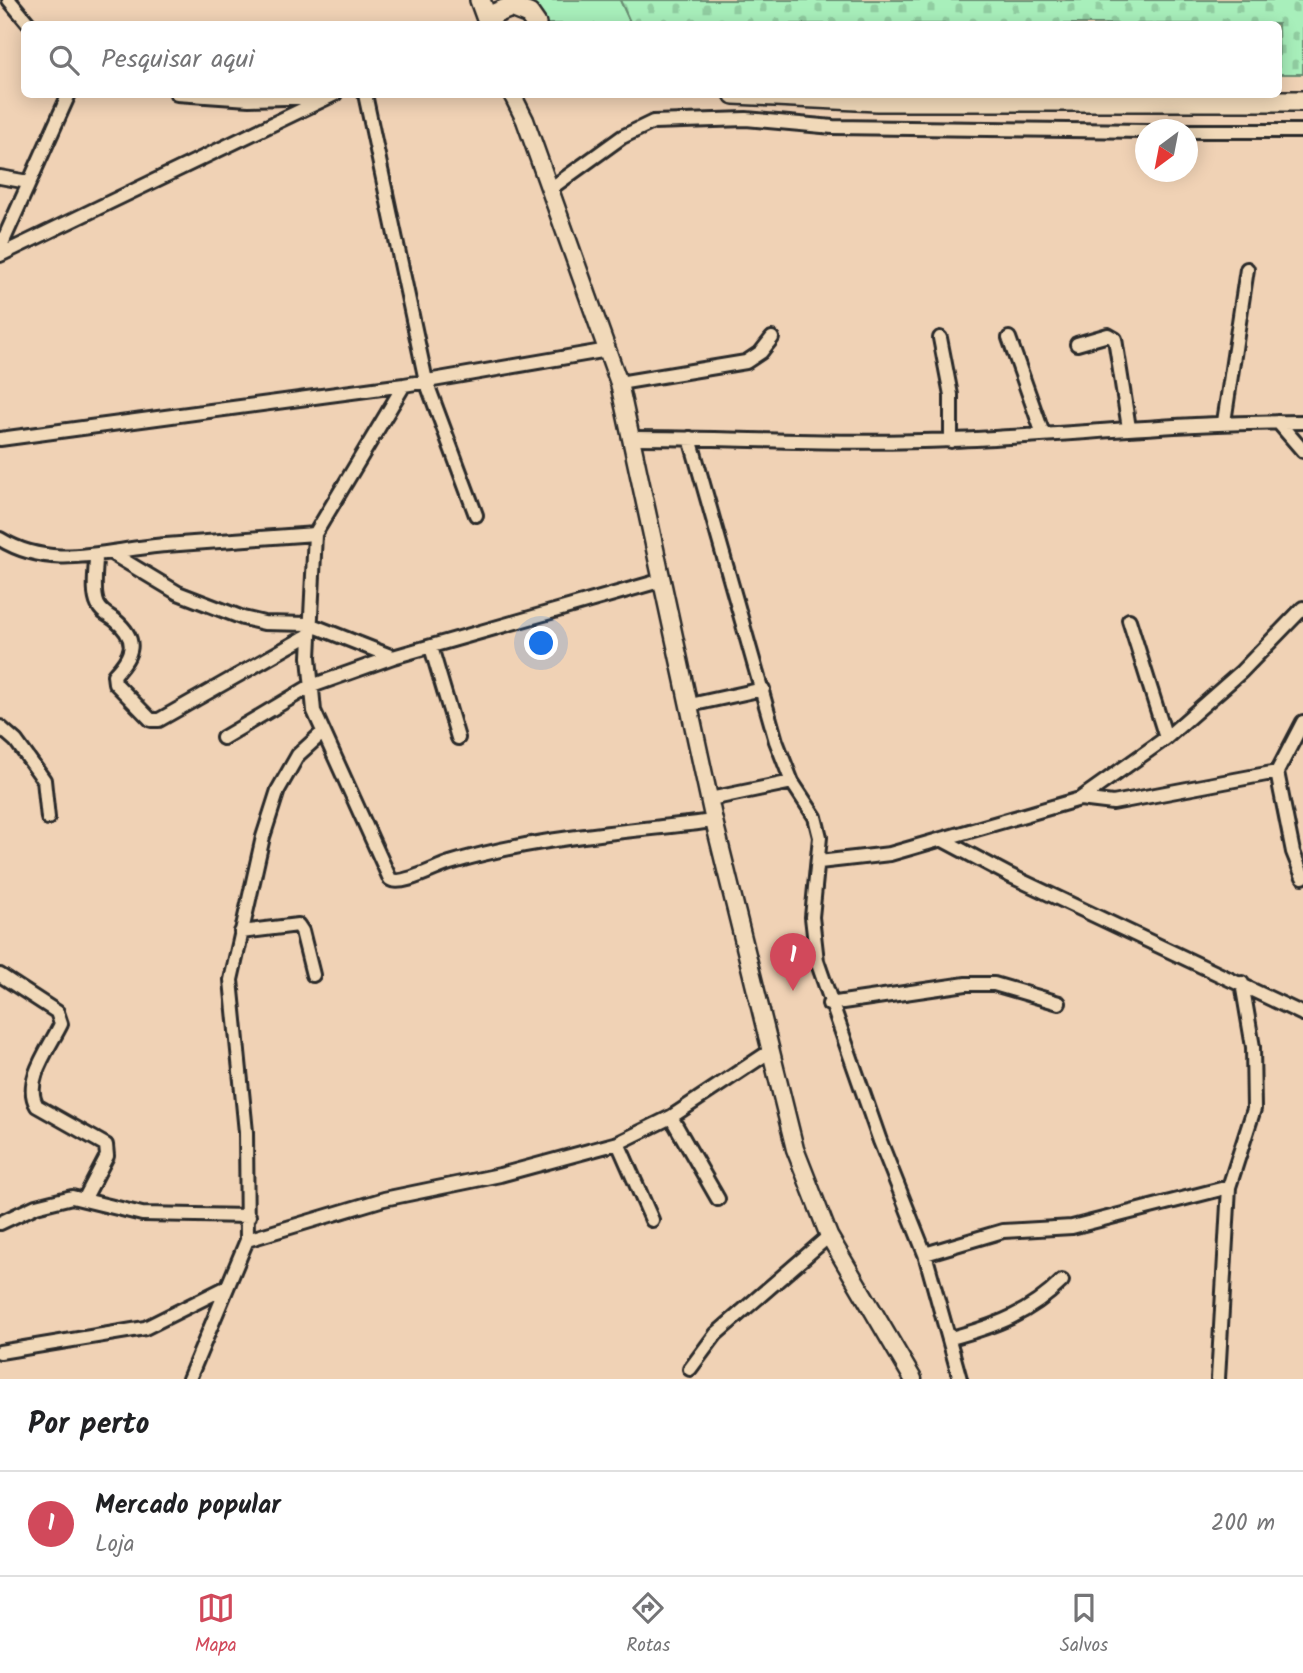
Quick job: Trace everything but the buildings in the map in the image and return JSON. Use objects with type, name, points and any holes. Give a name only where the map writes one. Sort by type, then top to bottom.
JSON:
[{"type":"main road","points":[[480,0],[486,21]]},
{"type":"main road","points":[[490,21],[502,9],[517,5],[534,21]]},
{"type":"main road","points":[[816,98],[877,101],[1303,101]]},
{"type":"street","points":[[9,0],[26,21]]},
{"type":"street","points":[[0,248],[67,98]]},
{"type":"street","points":[[235,98],[277,98]]},
{"type":"street","points":[[0,255],[328,98]]},
{"type":"street","points":[[366,98],[426,382],[476,515]]},
{"type":"street","points":[[514,98],[525,120],[619,383],[714,821],[795,1149],[829,1236],[913,1379]]},
{"type":"street","points":[[523,98],[525,120]]},
{"type":"street","points":[[550,189],[622,137],[653,122],[746,119],[833,127],[1135,131]]},
{"type":"street","points":[[1198,131],[1303,131]]},
{"type":"street","points":[[0,177],[28,182]]},
{"type":"street","points":[[1224,422],[1247,269]]},
{"type":"street","points":[[1077,344],[1108,335],[1115,339],[1129,428]]},
{"type":"street","points":[[619,383],[746,362],[761,352],[772,338]]},
{"type":"street","points":[[940,338],[951,395],[951,440]]},
{"type":"street","points":[[1009,338],[1043,434]]},
{"type":"street","points":[[0,439],[426,382],[608,350]]},
{"type":"street","points":[[404,385],[315,534],[309,630],[309,687],[321,733],[387,873],[395,883],[449,863],[499,851],[562,839],[714,821]]},
{"type":"street","points":[[633,438],[809,442],[951,440],[1224,422],[1303,422]]},
{"type":"street","points":[[1278,422],[1303,452]]},
{"type":"street","points":[[690,438],[776,741],[792,782],[815,817],[820,836],[812,917],[817,961],[829,1004],[925,1254],[951,1339],[960,1379]]},
{"type":"street","points":[[0,539],[35,556],[113,554],[162,545],[315,534]]},
{"type":"street","points":[[113,554],[178,593],[243,618],[309,630],[393,657]]},
{"type":"street","points":[[96,555],[96,602],[102,612],[123,628],[132,648],[131,656],[114,675],[115,683],[151,720],[159,720],[309,630]]},
{"type":"street","points":[[223,738],[309,687],[393,657],[663,580]]},
{"type":"street","points":[[819,862],[890,855],[1080,799],[1166,738],[1241,672],[1303,608]]},
{"type":"street","points":[[1129,620],[1166,738]]},
{"type":"street","points":[[431,647],[458,738]]},
{"type":"street","points":[[690,705],[763,689]]},
{"type":"street","points":[[1303,722],[1276,772],[1293,852],[1303,877]]},
{"type":"street","points":[[0,727],[16,741],[44,780],[48,818]]},
{"type":"street","points":[[189,1379],[247,1240],[249,1216],[246,1132],[231,980],[263,837],[278,790],[298,755],[321,733]]},
{"type":"street","points":[[1080,799],[1113,803],[1276,772]]},
{"type":"street","points":[[710,799],[792,782]]},
{"type":"street","points":[[941,839],[1009,875],[1303,1014]]},
{"type":"street","points":[[241,932],[298,925],[302,931],[313,975]]},
{"type":"street","points":[[0,975],[57,1012],[61,1024],[32,1084],[30,1096],[37,1106],[106,1145],[107,1156],[85,1198]]},
{"type":"street","points":[[1217,1379],[1229,1187],[1254,1109],[1254,1047],[1242,983]]},
{"type":"street","points":[[829,1004],[966,984],[994,984],[1059,1003]]},
{"type":"street","points":[[247,1240],[384,1199],[499,1175],[618,1143],[671,1117],[769,1052]]},
{"type":"street","points":[[671,1117],[718,1199]]},
{"type":"street","points":[[618,1143],[652,1220]]},
{"type":"street","points":[[925,1254],[1003,1231],[1072,1227],[1229,1187]]},
{"type":"street","points":[[0,1223],[60,1198],[85,1198],[142,1213],[249,1216]]},
{"type":"street","points":[[690,1369],[716,1334],[829,1236]]},
{"type":"street","points":[[951,1339],[1016,1318],[1062,1281]]},
{"type":"street","points":[[0,1352],[145,1328],[227,1287]]},
{"type":"green space","points":[[514,0],[620,0],[630,21],[533,21]]},
{"type":"green space","points":[[620,0],[1303,0],[1303,74],[1282,74],[1282,21],[630,21]]},
{"type":"place","name":"Mercado popular","points":[[793,991]]}]
